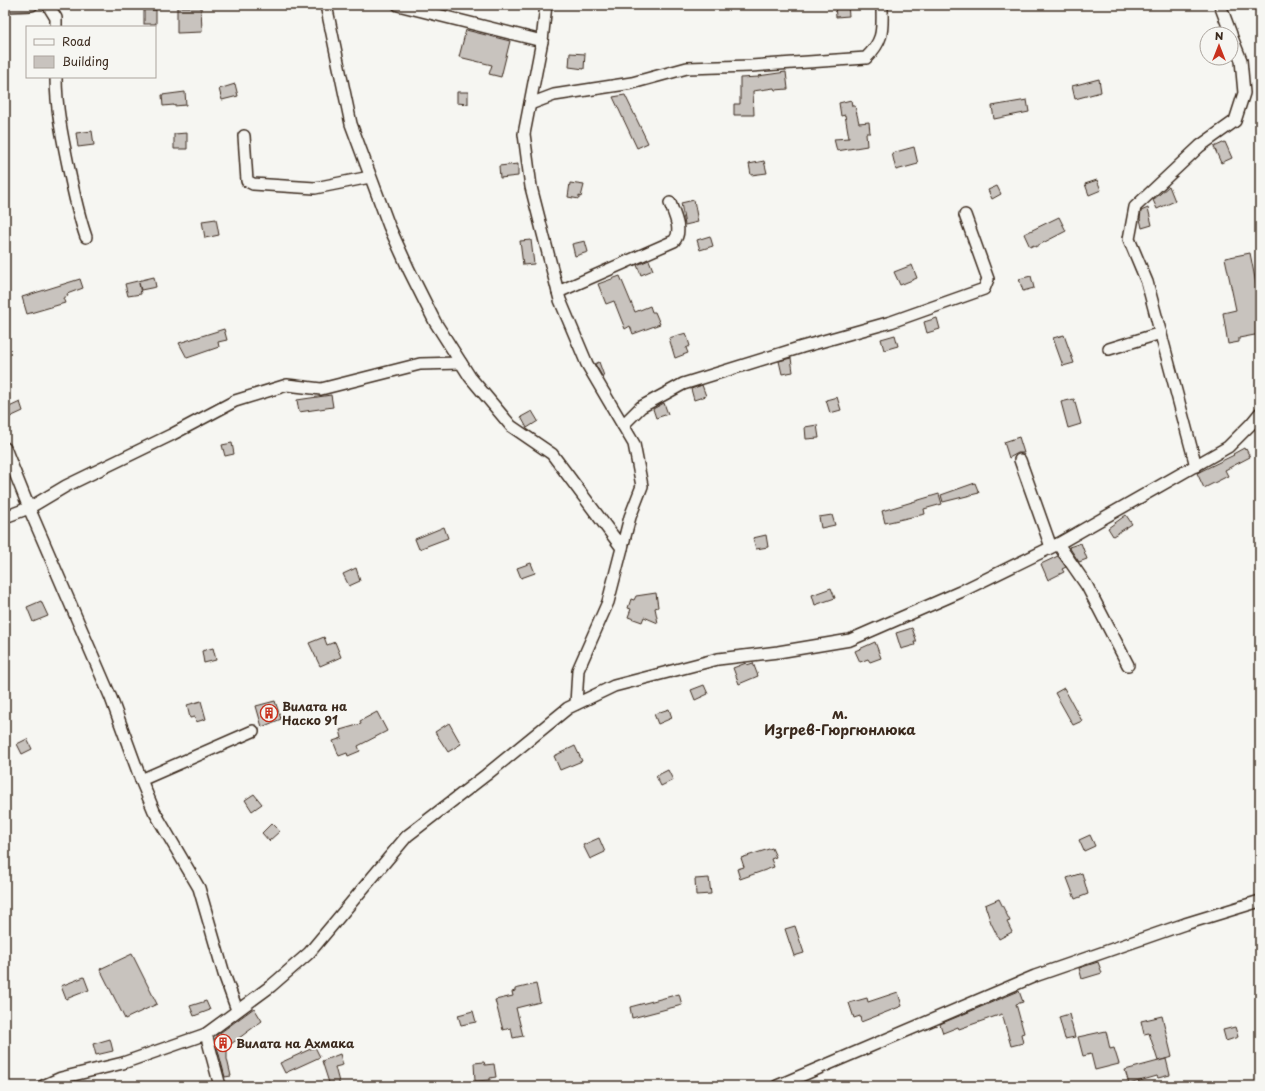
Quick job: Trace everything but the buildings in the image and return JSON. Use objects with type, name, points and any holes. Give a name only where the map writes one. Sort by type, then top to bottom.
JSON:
[{"type":"street","points":[[5,6],[32,5]]},
{"type":"street","points":[[48,5],[56,18],[56,26]]},
{"type":"street","points":[[326,5],[351,124],[389,226],[435,322],[470,377],[511,426],[552,454],[622,548]]},
{"type":"street","points":[[398,5],[542,41]]},
{"type":"street","points":[[546,5],[542,41],[524,134],[532,187],[560,300],[587,364],[634,444],[642,486],[630,517],[608,602],[578,670],[576,704]]},
{"type":"street","points":[[530,104],[554,95],[632,83],[687,68],[751,66],[866,58],[874,50],[882,36],[882,5]]},
{"type":"street","points":[[1220,5],[1228,26]]},
{"type":"street","points":[[1196,466],[1147,282],[1129,239],[1135,207],[1200,146],[1235,121],[1244,93],[1241,60],[1239,55]]},
{"type":"street","points":[[56,78],[56,96],[62,139],[78,213],[86,237]]},
{"type":"street","points":[[244,136],[247,181],[253,184],[315,188],[370,177]]},
{"type":"street","points":[[558,292],[674,241],[677,238],[679,228],[670,202]]},
{"type":"street","points":[[623,425],[641,407],[683,384],[802,347],[891,322],[984,289],[988,279],[965,215]]},
{"type":"street","points":[[1109,349],[1161,333]]},
{"type":"street","points":[[5,517],[29,508],[66,486],[171,435],[235,401],[287,385],[321,389],[420,364],[461,363]]},
{"type":"street","points":[[43,1086],[60,1078],[123,1063],[206,1034],[271,986],[309,953],[407,836],[486,775],[568,708],[614,686],[718,659],[778,652],[850,640],[960,592],[1055,545],[1228,447],[1260,413]]},
{"type":"street","points":[[5,448],[29,508],[111,698],[154,811],[199,888],[224,974],[237,1010]]},
{"type":"street","points":[[1020,460],[1055,545],[1087,586],[1128,665]]},
{"type":"street","points":[[141,780],[253,731]]},
{"type":"street","points":[[776,1086],[1035,976],[1185,924],[1260,901]]},
{"type":"street","points":[[206,1034],[220,1086]]},
{"type":"place","name":"Вилата на Наско 91","points":[[269,713]]},
{"type":"place","name":"Вилата на Ахмака","points":[[223,1043]]},
{"type":"district","name":"м. Изгрев-Гюргюнлюка","points":[[840,722]]}]
